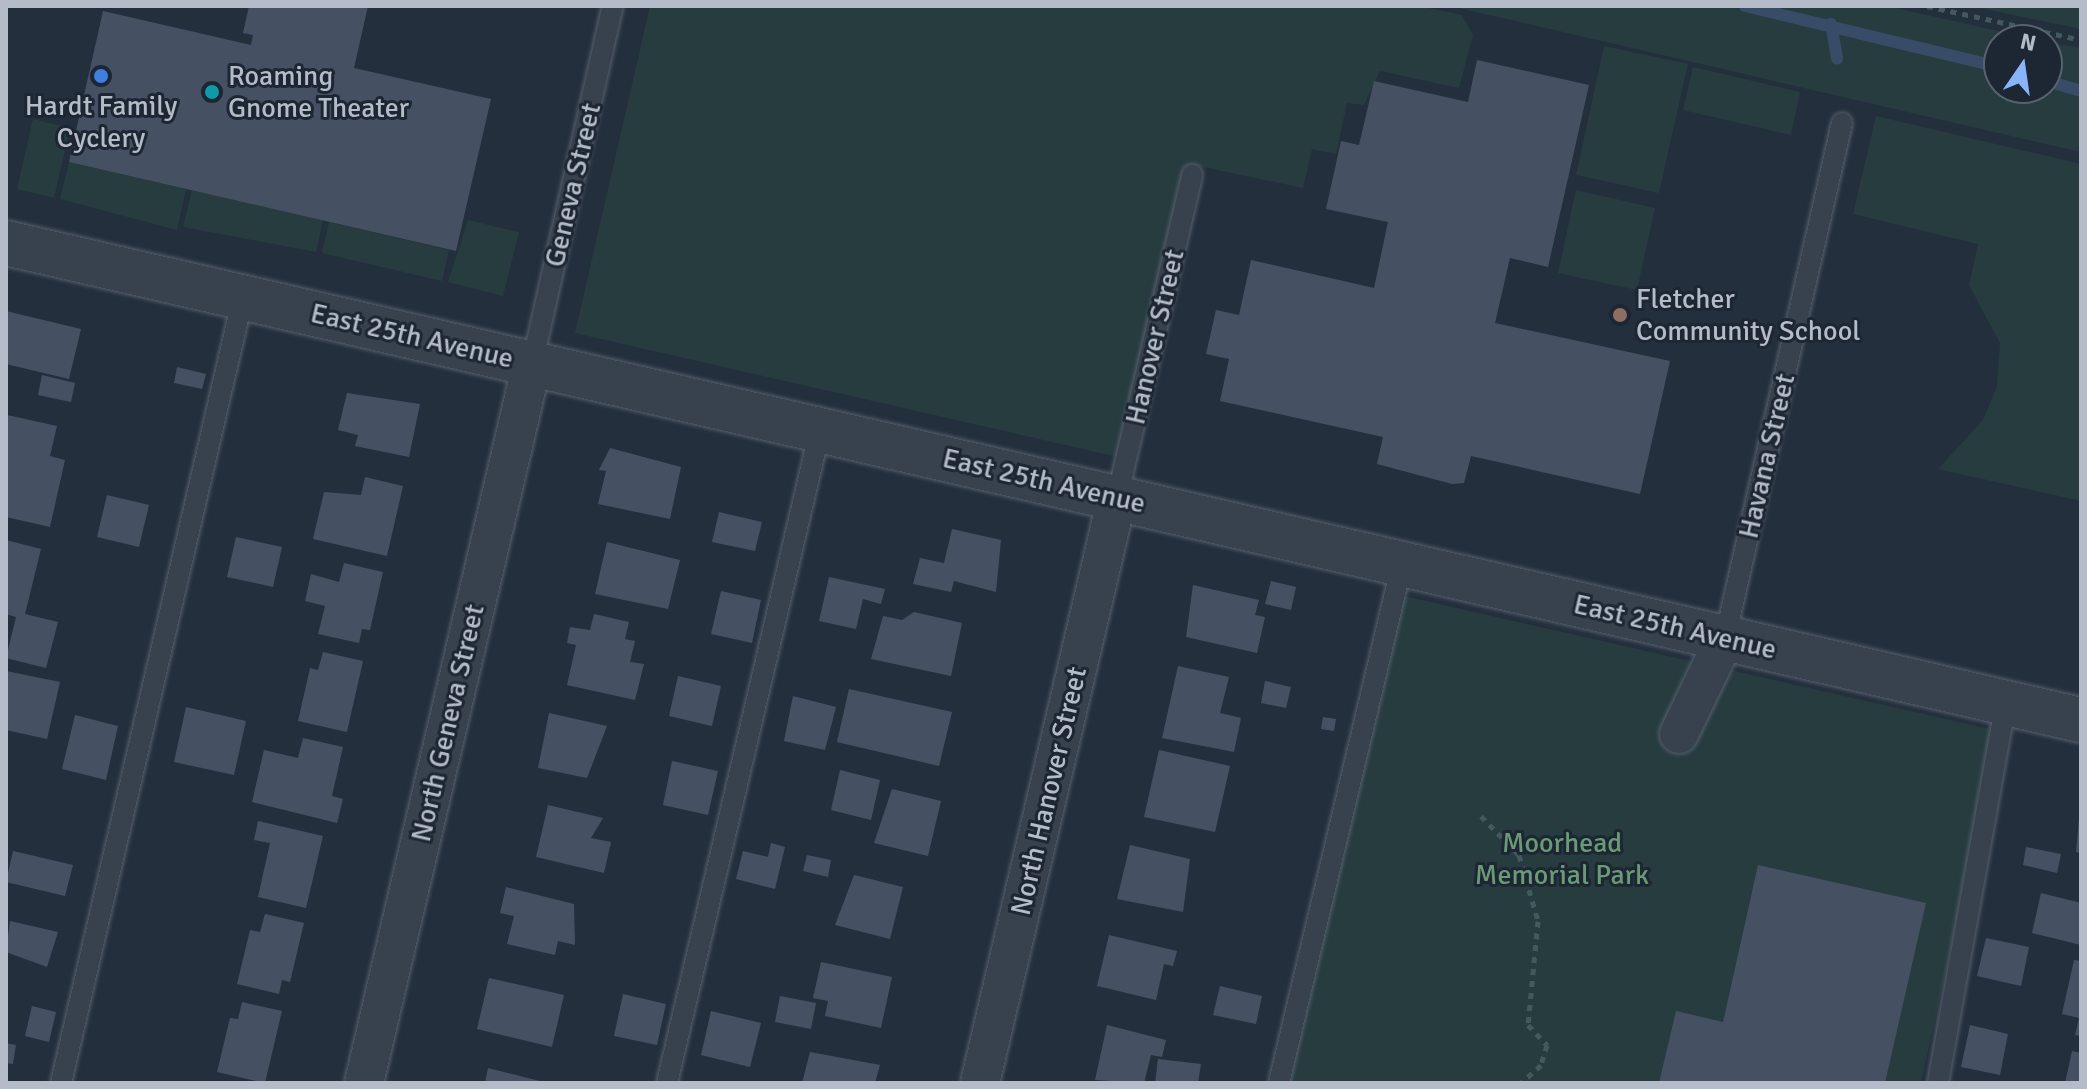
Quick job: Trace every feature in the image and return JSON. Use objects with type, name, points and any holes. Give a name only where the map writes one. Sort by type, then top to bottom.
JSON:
[{"type":"street","name":"East 25th Avenue","points":[[6,243],[2081,720]]},
{"type":"street","name":"North Geneva Street","points":[[364,1083],[532,364]]},
{"type":"street","name":"North Hanover Street","points":[[980,1083],[1117,498]]},
{"type":"street","name":"Havana Street","points":[[1679,734],[1725,638]]},
{"type":"lane","name":"Geneva Street","points":[[532,364],[613,6]]},
{"type":"lane","name":"Havana Street","points":[[1725,638],[1842,123]]},
{"type":"lane","name":"Hanover Street","points":[[1117,498],[1192,175]]},
{"type":"lane","points":[[61,1083],[243,297]]},
{"type":"lane","points":[[667,1083],[820,430]]},
{"type":"lane","points":[[1279,1083],[1402,564]]},
{"type":"lane","points":[[1938,1083],[2006,703]]},
{"type":"path","points":[[1927,6],[2081,40]]},
{"type":"path","points":[[1481,816],[1519,855],[1538,921],[1528,1025],[1547,1045],[1541,1065],[1521,1083]]},
{"type":"green space","points":[[650,6],[1419,6],[1462,15],[1473,35],[1459,88],[1380,71],[1364,105],[1347,103],[1336,154],[1312,149],[1303,188],[1194,165],[1127,459],[575,333]]},
{"type":"green space","points":[[1450,6],[1887,6],[1983,27],[1983,104],[2063,104],[2063,45],[2081,48],[2081,152]]},
{"type":"green space","points":[[1974,6],[2081,6],[2081,29],[2063,24]]},
{"type":"green space","points":[[1604,46],[1688,64],[1659,193],[1576,175]]},
{"type":"green space","points":[[1693,67],[1800,92],[1791,135],[1683,110]]},
{"type":"green space","points":[[1876,116],[2081,164],[2081,501],[1938,469],[1983,420],[1997,386],[2000,343],[1969,285],[1978,244],[1853,214]]},
{"type":"green space","points":[[33,119],[70,128],[54,198],[17,189]]},
{"type":"green space","points":[[69,162],[186,189],[177,230],[60,199]]},
{"type":"green space","points":[[192,190],[323,220],[316,252],[183,227]]},
{"type":"green space","points":[[1576,190],[1655,208],[1637,290],[1558,273]]},
{"type":"green space","points":[[468,220],[519,232],[503,296],[448,282]]},
{"type":"green space","points":[[329,222],[449,250],[442,281],[322,253]]},
{"type":"green space","name":"Moorhead Memorial Park","points":[[1395,594],[1999,731],[1921,1083],[1279,1083]]},
{"type":"building","points":[[249,6],[368,6],[354,68],[491,99],[456,251],[69,162],[103,11],[251,45],[253,35],[243,33]]},
{"type":"building","points":[[1477,60],[1589,85],[1548,267],[1510,258],[1495,323],[1670,361],[1640,494],[1471,456],[1464,483],[1452,484],[1377,464],[1383,437],[1220,401],[1229,359],[1206,354],[1216,310],[1239,315],[1251,260],[1374,288],[1388,222],[1326,209],[1341,141],[1359,145],[1374,81],[1468,102]]},
{"type":"building","points":[[6,311],[81,329],[69,379],[6,364]]},
{"type":"building","points":[[177,367],[206,374],[202,389],[174,383]]},
{"type":"building","points":[[42,375],[75,383],[71,402],[38,395]]},
{"type":"building","points":[[347,393],[420,404],[409,457],[355,446],[358,435],[338,430]]},
{"type":"building","points":[[7,415],[57,426],[50,456],[65,460],[50,527],[6,517]]},
{"type":"building","points":[[610,448],[681,467],[670,519],[598,504],[606,471],[599,470]]},
{"type":"building","points":[[365,477],[403,486],[387,556],[313,539],[324,492],[361,495]]},
{"type":"building","points":[[107,495],[149,505],[139,547],[97,537]]},
{"type":"building","points":[[719,512],[762,522],[755,551],[712,542]]},
{"type":"building","points":[[952,529],[1001,540],[996,592],[954,581],[951,592],[913,584],[920,558],[944,563]]},
{"type":"building","points":[[236,537],[282,547],[273,587],[227,577]]},
{"type":"building","points":[[6,540],[41,549],[25,614],[58,622],[46,668],[6,658],[16,617],[6,614]]},
{"type":"building","points":[[607,542],[680,560],[668,609],[595,594]]},
{"type":"building","points":[[344,563],[383,572],[370,630],[362,629],[359,643],[318,634],[325,606],[305,601],[311,574],[339,582]]},
{"type":"building","points":[[829,577],[885,589],[881,604],[863,599],[856,629],[819,621]]},
{"type":"building","points":[[1271,581],[1296,587],[1291,610],[1265,604]]},
{"type":"building","points":[[1193,585],[1259,600],[1255,615],[1265,617],[1257,653],[1186,637]]},
{"type":"building","points":[[721,591],[761,600],[752,643],[711,634]]},
{"type":"building","points":[[914,612],[962,623],[951,676],[871,659],[883,616],[902,620]]},
{"type":"building","points":[[594,614],[629,622],[625,639],[635,641],[630,662],[644,664],[635,700],[567,685],[576,645],[567,643],[570,627],[590,630]]},
{"type":"building","points":[[323,652],[363,661],[347,732],[298,721],[310,668],[318,670]]},
{"type":"building","points":[[1178,666],[1229,677],[1220,713],[1241,718],[1234,752],[1162,738]]},
{"type":"building","points":[[6,671],[60,682],[47,739],[6,730]]},
{"type":"building","points":[[678,676],[721,686],[712,726],[669,716]]},
{"type":"building","points":[[1265,681],[1291,687],[1286,708],[1261,703]]},
{"type":"building","points":[[849,689],[952,712],[939,766],[837,742]]},
{"type":"building","points":[[793,696],[836,707],[825,750],[784,741]]},
{"type":"building","points":[[186,707],[246,721],[234,775],[174,762]]},
{"type":"building","points":[[549,713],[607,726],[587,778],[538,768]]},
{"type":"building","points":[[75,715],[118,726],[106,780],[62,769]]},
{"type":"building","points":[[1323,717],[1336,719],[1334,731],[1321,729]]},
{"type":"building","points":[[303,738],[343,747],[332,796],[343,799],[337,823],[252,802],[264,750],[298,758]]},
{"type":"building","points":[[1159,750],[1230,766],[1215,832],[1144,817]]},
{"type":"building","points":[[672,761],[718,771],[708,815],[663,805]]},
{"type":"building","points":[[840,770],[880,780],[871,820],[831,810]]},
{"type":"building","points":[[892,789],[941,801],[928,856],[874,843]]},
{"type":"building","points":[[548,805],[603,818],[591,838],[611,842],[604,873],[536,857]]},
{"type":"building","points":[[2081,820],[2081,853],[2076,852]]},
{"type":"building","points":[[258,821],[323,836],[306,908],[258,897],[270,843],[254,840]]},
{"type":"building","points":[[771,843],[785,847],[775,889],[736,879],[743,851],[768,857]]},
{"type":"building","points":[[1130,845],[1190,859],[1183,912],[1117,899]]},
{"type":"building","points":[[2026,847],[2061,854],[2057,873],[2023,865]]},
{"type":"building","points":[[13,851],[73,865],[65,896],[6,882]]},
{"type":"building","points":[[807,855],[831,860],[828,877],[803,871]]},
{"type":"building","points":[[1758,865],[1926,903],[1885,1083],[1659,1083],[1676,1011],[1723,1022]]},
{"type":"building","points":[[854,875],[903,887],[890,939],[835,925]]},
{"type":"building","points":[[506,887],[574,904],[575,945],[558,941],[555,955],[507,944],[514,916],[500,913]]},
{"type":"building","points":[[2041,893],[2081,903],[2081,945],[2032,933]]},
{"type":"building","points":[[265,914],[304,923],[290,982],[282,980],[279,994],[237,984],[250,930],[260,932]]},
{"type":"building","points":[[10,921],[58,932],[47,967],[6,952]]},
{"type":"building","points":[[1109,935],[1177,951],[1173,966],[1164,964],[1156,1000],[1097,986]]},
{"type":"building","points":[[1986,938],[2029,947],[2021,986],[1977,976]]},
{"type":"building","points":[[2074,960],[2081,961],[2081,1036],[2075,1035],[2079,1018],[2062,1014]]},
{"type":"building","points":[[821,962],[892,977],[881,1028],[825,1016],[828,1001],[813,998]]},
{"type":"building","points":[[489,978],[564,995],[552,1047],[477,1029]]},
{"type":"building","points":[[1220,986],[1262,996],[1256,1024],[1213,1015]]},
{"type":"building","points":[[623,994],[666,1004],[657,1045],[614,1036]]},
{"type":"building","points":[[780,996],[816,1003],[811,1029],[775,1022]]},
{"type":"building","points":[[242,1002],[282,1011],[265,1083],[217,1072],[230,1018],[238,1019]]},
{"type":"building","points":[[32,1006],[56,1012],[49,1042],[25,1036]]},
{"type":"building","points":[[711,1011],[761,1023],[750,1067],[701,1055]]},
{"type":"building","points":[[1107,1025],[1166,1040],[1162,1057],[1151,1055],[1144,1083],[1095,1080]]},
{"type":"building","points":[[1970,1025],[2008,1034],[2000,1075],[1961,1067]]},
{"type":"building","points":[[6,1043],[16,1045],[13,1064],[6,1063]]},
{"type":"building","points":[[2072,1051],[2081,1053],[2081,1083],[2065,1083]]},
{"type":"building","points":[[810,1052],[880,1065],[875,1083],[802,1083]]},
{"type":"building","points":[[1158,1059],[1201,1064],[1198,1083],[1155,1083]]},
{"type":"building","points":[[488,1068],[544,1082],[485,1083]]},
{"type":"waterway","points":[[1745,6],[1983,63]]},
{"type":"waterway","points":[[1831,24],[1837,58]]},
{"type":"waterway","points":[[2063,86],[2081,91]]},
{"type":"place","name":"Hardt Family Cyclery","points":[[101,76]]},
{"type":"place","name":"Roaming Gnome Theater","points":[[212,92]]},
{"type":"place","name":"Fletcher Community School","points":[[1620,315]]}]
